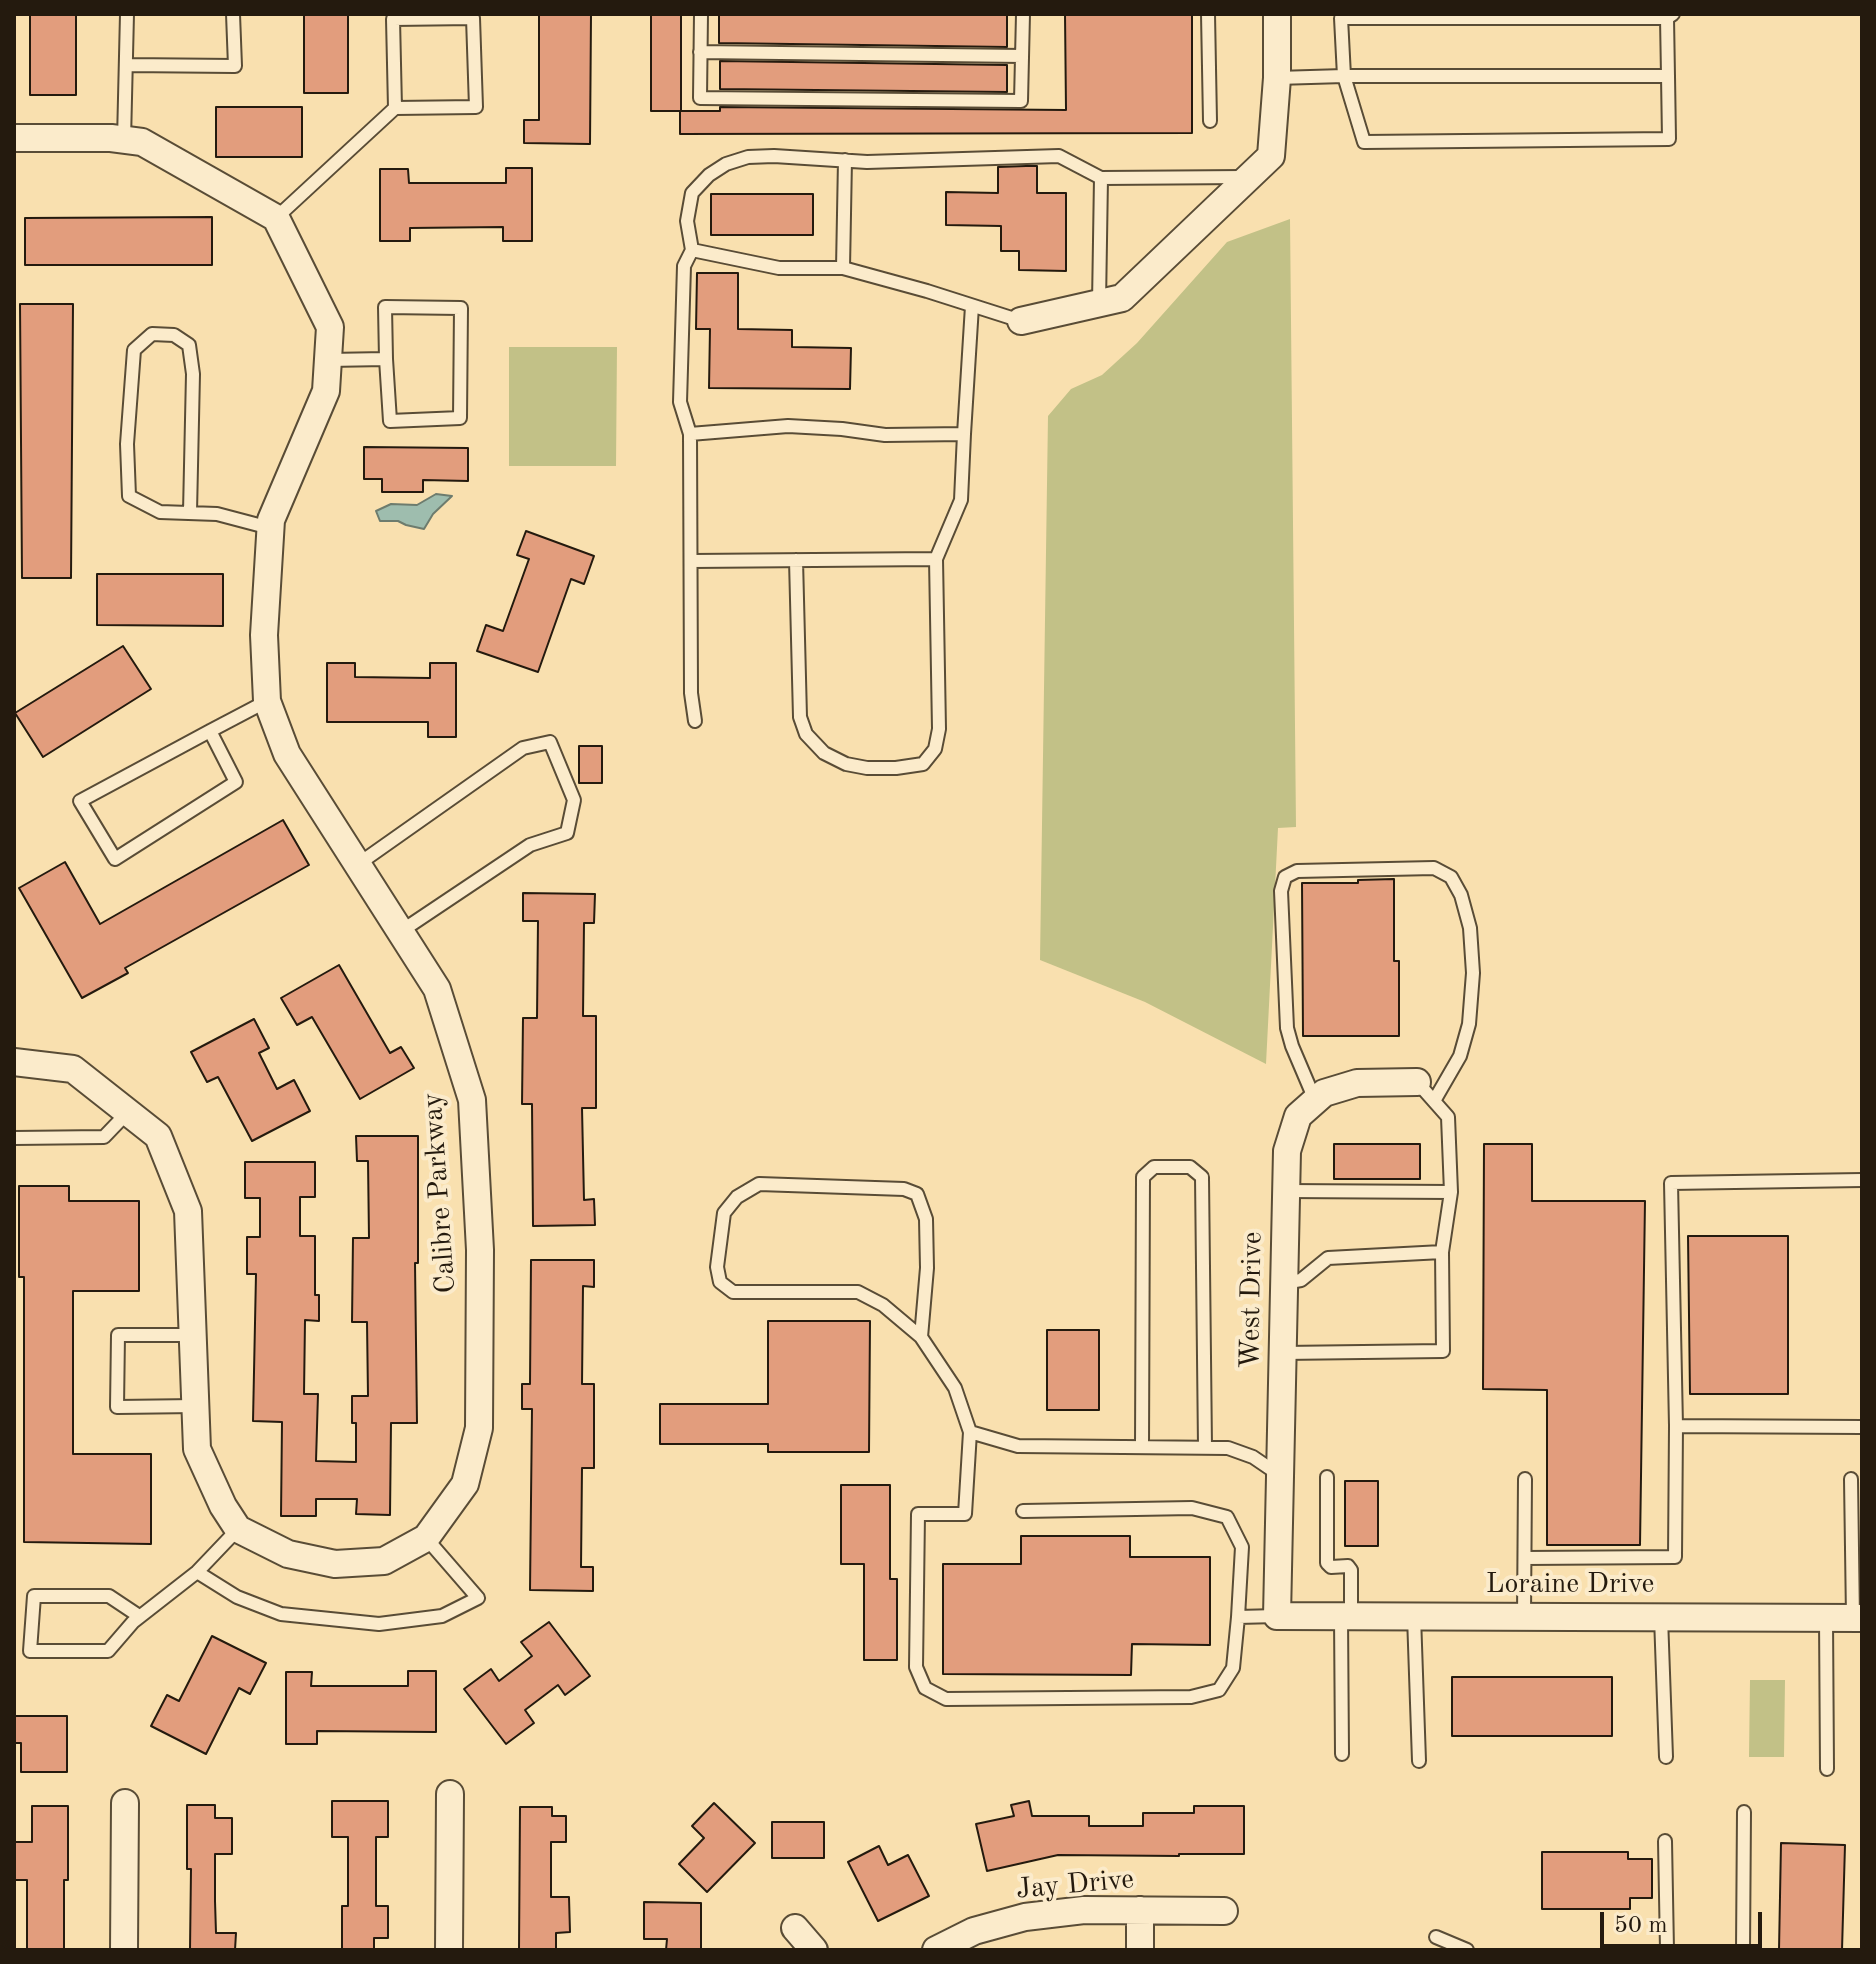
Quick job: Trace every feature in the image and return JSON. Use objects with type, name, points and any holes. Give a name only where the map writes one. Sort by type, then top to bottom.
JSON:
[{"type":"street","points":[[1021,321],[1122,298],[1271,156],[1277,78],[1277,14]]},
{"type":"street","points":[[14,138],[142,142],[276,218]]},
{"type":"street","name":"Calibre Parkway","points":[[238,1529],[288,1554],[335,1564],[384,1561],[426,1538],[465,1484],[479,1428],[479,1235],[472,1100],[437,989],[287,754],[267,701],[264,635],[271,520],[326,391],[330,327],[276,218]]},
{"type":"street","points":[[14,1062],[73,1069],[158,1136],[188,1211],[197,1449],[223,1506],[238,1529]]},
{"type":"street","points":[[1315,1100],[1324,1093],[1357,1083],[1425,1092]]},
{"type":"street","name":"West Drive","points":[[1277,1616],[1287,1151],[1298,1116],[1315,1100]]},
{"type":"street","name":"Loraine Drive","points":[[1277,1616],[1858,1618]]},
{"type":"street","points":[[449,1950],[450,1794]]},
{"type":"street","points":[[124,1950],[125,1803]]},
{"type":"street","name":"Jay Drive","points":[[936,1950],[974,1931],[1025,1917],[1084,1910],[1224,1911]]},
{"type":"street","points":[[1140,1910],[1140,1950]]},
{"type":"street","points":[[795,1928],[814,1950]]},
{"type":"lane","points":[[124,140],[127,14]]},
{"type":"lane","points":[[126,65],[235,66],[233,14]]},
{"type":"lane","points":[[701,14],[700,98],[1021,101],[1023,14]]},
{"type":"lane","points":[[1208,14],[1210,121]]},
{"type":"lane","points":[[1669,15],[1669,139],[1364,142],[1344,76],[1341,18],[1669,15]]},
{"type":"lane","points":[[276,218],[395,108],[476,107],[473,18],[393,19],[395,108]]},
{"type":"lane","points":[[700,52],[1022,56]]},
{"type":"lane","points":[[1277,78],[1668,76]]},
{"type":"lane","points":[[695,721],[691,693],[690,434],[680,402],[680,352],[684,266],[692,250],[687,221],[692,193],[709,175],[726,164],[748,157],[845,160],[1059,156],[1101,178],[1248,177]]},
{"type":"lane","points":[[843,268],[845,160]]},
{"type":"lane","points":[[1099,303],[1101,178]]},
{"type":"lane","points":[[692,250],[779,268],[843,268],[1021,321]]},
{"type":"lane","points":[[796,560],[800,717],[806,734],[824,753],[846,764],[896,768],[923,764],[935,749],[939,729],[936,559],[961,500],[972,306]]},
{"type":"lane","points":[[385,307],[461,308],[460,418],[390,421],[386,359],[385,307]]},
{"type":"lane","points":[[190,512],[193,374],[189,345],[174,335],[152,334],[134,350],[127,444],[129,496],[160,512],[217,514],[270,528]]},
{"type":"lane","points":[[328,360],[386,359]]},
{"type":"lane","points":[[690,434],[788,426],[885,435],[964,434]]},
{"type":"lane","points":[[692,561],[936,559]]},
{"type":"lane","points":[[210,731],[236,782],[115,859],[80,801],[210,731],[267,701]]},
{"type":"lane","points":[[357,865],[523,748],[550,742],[574,800],[567,833],[530,845],[400,932]]},
{"type":"lane","points":[[1283,1353],[1443,1351],[1442,1252],[1451,1192],[1448,1117],[1425,1092],[1460,1056],[1469,1024],[1473,973],[1470,928],[1461,895],[1451,877],[1434,868],[1297,871],[1285,877],[1281,891],[1287,1028],[1315,1100]]},
{"type":"lane","points":[[14,1138],[104,1137],[128,1112]]},
{"type":"lane","points":[[1142,1447],[1143,1177],[1154,1167],[1190,1167],[1202,1177],[1205,1447]]},
{"type":"lane","points":[[1525,1558],[1675,1557],[1676,1426],[1671,1183],[1862,1180]]},
{"type":"lane","points":[[921,1337],[927,1243],[926,1219],[917,1194],[904,1189],[759,1184],[737,1197],[724,1213],[717,1267],[720,1282],[733,1292],[858,1292],[883,1305],[921,1337],[955,1388],[970,1432],[965,1514],[918,1514],[916,1667],[925,1688],[946,1699],[1191,1697],[1219,1690],[1233,1668],[1242,1547],[1227,1517],[1192,1508],[1023,1511]]},
{"type":"lane","points":[[1286,1191],[1451,1192]]},
{"type":"lane","points":[[1284,1283],[1301,1280],[1328,1258],[1442,1252]]},
{"type":"lane","points":[[194,1335],[118,1335],[117,1407],[196,1406]]},
{"type":"lane","points":[[1676,1426],[1862,1427]]},
{"type":"lane","points":[[970,1432],[1018,1446],[1228,1448],[1253,1457],[1280,1475]]},
{"type":"lane","points":[[1327,1477],[1327,1563],[1331,1567],[1348,1566],[1351,1570],[1346,1616],[1342,1754]]},
{"type":"lane","points":[[1524,1617],[1525,1479]]},
{"type":"lane","points":[[1851,1479],[1858,1618]]},
{"type":"lane","points":[[139,1616],[109,1596],[34,1596],[30,1651],[108,1651],[139,1616],[197,1572],[238,1529]]},
{"type":"lane","points":[[197,1572],[237,1597],[281,1614],[379,1624],[442,1616],[478,1598],[426,1538]]},
{"type":"lane","points":[[1238,1617],[1277,1616]]},
{"type":"lane","points":[[1414,1616],[1419,1761]]},
{"type":"lane","points":[[1661,1617],[1666,1757]]},
{"type":"lane","points":[[1826,1618],[1827,1769]]},
{"type":"lane","points":[[1743,1950],[1744,1812]]},
{"type":"lane","points":[[1665,1841],[1667,1950]]},
{"type":"lane","points":[[1436,1937],[1467,1950]]},
{"type":"shaded area","points":[[1290,219],[1296,827],[1278,828],[1266,1064],[1145,1002],[1040,960],[1048,416],[1071,389],[1102,375],[1137,343],[1227,242]]},
{"type":"shaded area","points":[[509,347],[617,347],[616,466],[509,466]]},
{"type":"shaded area","points":[[436,494],[452,496],[433,514],[424,529],[398,521],[380,521],[376,511],[391,504],[417,505]]},
{"type":"shaded area","points":[[1750,1680],[1785,1680],[1784,1757],[1749,1757]]},
{"type":"building","points":[[30,14],[76,14],[76,95],[30,95]]},
{"type":"building","points":[[304,14],[348,14],[348,93],[304,93]]},
{"type":"building","points":[[539,14],[591,14],[590,144],[524,143],[524,120],[539,120]]},
{"type":"building","points":[[651,14],[681,14],[681,111],[720,111],[720,107],[1066,110],[1065,14],[1192,14],[1192,133],[680,134],[680,111],[651,111]]},
{"type":"building","points":[[719,14],[1007,14],[1007,47],[719,43]]},
{"type":"building","points":[[720,61],[1007,65],[1007,92],[720,89]]},
{"type":"building","points":[[216,107],[302,107],[302,157],[216,157]]},
{"type":"building","points":[[1037,166],[1037,193],[1066,193],[1066,271],[1019,270],[1019,251],[1001,251],[1001,226],[946,225],[946,192],[998,193],[998,167]]},
{"type":"building","points":[[506,168],[532,168],[532,241],[503,241],[503,227],[410,228],[410,241],[380,241],[380,169],[408,169],[409,183],[506,183]]},
{"type":"building","points":[[711,194],[813,194],[813,235],[711,235]]},
{"type":"building","points":[[212,217],[212,265],[25,265],[25,218]]},
{"type":"building","points":[[697,273],[738,273],[738,329],[792,330],[792,347],[851,348],[850,389],[709,388],[710,329],[696,329]]},
{"type":"building","points":[[20,304],[73,304],[71,578],[22,578]]},
{"type":"building","points":[[364,447],[468,448],[468,481],[423,480],[423,492],[382,492],[382,479],[364,479]]},
{"type":"building","points":[[526,531],[594,556],[584,584],[571,579],[538,672],[477,651],[486,625],[503,631],[529,559],[517,555]]},
{"type":"building","points":[[97,574],[223,574],[223,626],[97,625]]},
{"type":"building","points":[[123,646],[151,689],[43,757],[15,713]]},
{"type":"building","points":[[327,663],[355,663],[355,677],[430,678],[430,663],[456,663],[456,737],[428,737],[428,722],[327,722]]},
{"type":"building","points":[[579,746],[602,746],[602,783],[579,783]]},
{"type":"building","points":[[283,820],[309,865],[125,968],[128,973],[82,998],[19,888],[65,862],[100,924]]},
{"type":"building","points":[[1394,879],[1394,961],[1399,961],[1399,1036],[1303,1036],[1302,883],[1358,883],[1358,880]]},
{"type":"building","points":[[523,893],[595,894],[594,923],[584,923],[583,1016],[596,1016],[596,1108],[582,1108],[584,1200],[594,1199],[595,1225],[533,1226],[532,1104],[522,1104],[523,1018],[537,1018],[538,921],[523,921]]},
{"type":"building","points":[[339,965],[390,1053],[401,1047],[414,1068],[360,1099],[312,1017],[297,1025],[281,998]]},
{"type":"building","points":[[254,1019],[269,1048],[259,1053],[277,1089],[294,1080],[310,1111],[252,1141],[218,1077],[207,1082],[191,1052]]},
{"type":"building","points":[[356,1136],[418,1136],[418,1263],[415,1263],[417,1423],[391,1423],[390,1515],[356,1514],[357,1499],[316,1499],[316,1516],[281,1516],[282,1422],[253,1421],[256,1274],[247,1274],[247,1237],[260,1237],[260,1198],[245,1198],[245,1162],[315,1162],[315,1197],[300,1197],[300,1236],[315,1236],[315,1295],[319,1295],[319,1321],[305,1320],[304,1394],[318,1394],[316,1461],[356,1462],[352,1396],[368,1396],[367,1322],[352,1322],[353,1238],[369,1238],[368,1161],[357,1161]]},
{"type":"building","points":[[1334,1144],[1420,1144],[1420,1179],[1334,1179]]},
{"type":"building","points":[[1484,1144],[1532,1144],[1532,1201],[1645,1201],[1640,1545],[1547,1545],[1547,1390],[1483,1389]]},
{"type":"building","points":[[19,1186],[69,1186],[69,1201],[139,1201],[139,1291],[73,1291],[73,1454],[151,1454],[151,1544],[24,1542],[24,1277],[19,1277]]},
{"type":"building","points":[[1688,1236],[1788,1236],[1788,1394],[1690,1394]]},
{"type":"building","points":[[531,1260],[594,1260],[594,1287],[583,1286],[582,1384],[594,1384],[594,1468],[582,1468],[581,1567],[593,1567],[593,1591],[530,1590],[532,1409],[522,1409],[522,1384],[530,1384]]},
{"type":"building","points":[[768,1321],[870,1321],[869,1452],[768,1452],[768,1444],[660,1444],[660,1404],[768,1404]]},
{"type":"building","points":[[1047,1330],[1099,1330],[1099,1410],[1047,1410]]},
{"type":"building","points":[[1345,1481],[1378,1481],[1378,1546],[1345,1546]]},
{"type":"building","points":[[841,1485],[890,1485],[890,1579],[897,1579],[897,1660],[864,1660],[864,1564],[841,1564]]},
{"type":"building","points":[[1021,1536],[1130,1536],[1130,1557],[1210,1557],[1210,1645],[1132,1644],[1131,1675],[943,1674],[943,1564],[1021,1564]]},
{"type":"building","points":[[549,1622],[590,1676],[565,1695],[558,1685],[525,1710],[534,1723],[506,1744],[464,1689],[491,1669],[499,1681],[532,1656],[521,1642]]},
{"type":"building","points":[[212,1636],[266,1663],[250,1694],[239,1688],[206,1754],[151,1726],[167,1695],[179,1701]]},
{"type":"building","points":[[408,1671],[436,1671],[436,1732],[317,1731],[317,1744],[286,1744],[286,1672],[312,1672],[311,1686],[408,1686]]},
{"type":"building","points":[[1452,1677],[1612,1677],[1612,1736],[1452,1736]]},
{"type":"building","points":[[14,1716],[67,1716],[67,1772],[21,1772],[21,1743],[14,1743]]},
{"type":"building","points":[[332,1801],[388,1801],[388,1837],[376,1837],[376,1906],[388,1906],[388,1938],[374,1938],[374,1950],[342,1950],[342,1906],[348,1906],[348,1837],[332,1837]]},
{"type":"building","points":[[1029,1801],[1032,1816],[1089,1816],[1089,1826],[1143,1826],[1143,1813],[1194,1813],[1194,1806],[1244,1806],[1244,1854],[1058,1855],[987,1871],[976,1824],[1014,1816],[1011,1805]]},
{"type":"building","points":[[714,1803],[755,1843],[707,1892],[679,1864],[704,1838],[692,1826]]},
{"type":"building","points":[[187,1805],[215,1805],[215,1818],[232,1818],[232,1854],[215,1854],[215,1901],[216,1933],[236,1933],[235,1950],[190,1950],[191,1869],[187,1869]]},
{"type":"building","points":[[32,1806],[68,1806],[64,1950],[27,1950],[27,1880],[14,1880],[14,1842],[32,1842]]},
{"type":"building","points":[[520,1807],[552,1807],[552,1816],[566,1816],[566,1842],[551,1842],[551,1897],[569,1897],[570,1932],[556,1933],[556,1950],[519,1950]]},
{"type":"building","points":[[772,1822],[824,1822],[824,1858],[772,1858]]},
{"type":"building","points":[[1781,1843],[1845,1845],[1842,1950],[1779,1950]]},
{"type":"building","points":[[879,1846],[888,1865],[908,1855],[929,1896],[878,1921],[848,1862]]},
{"type":"building","points":[[1542,1852],[1628,1852],[1628,1859],[1652,1859],[1652,1898],[1630,1898],[1630,1909],[1542,1909]]},
{"type":"building","points":[[644,1902],[701,1903],[701,1950],[666,1950],[667,1939],[644,1939]]}]
